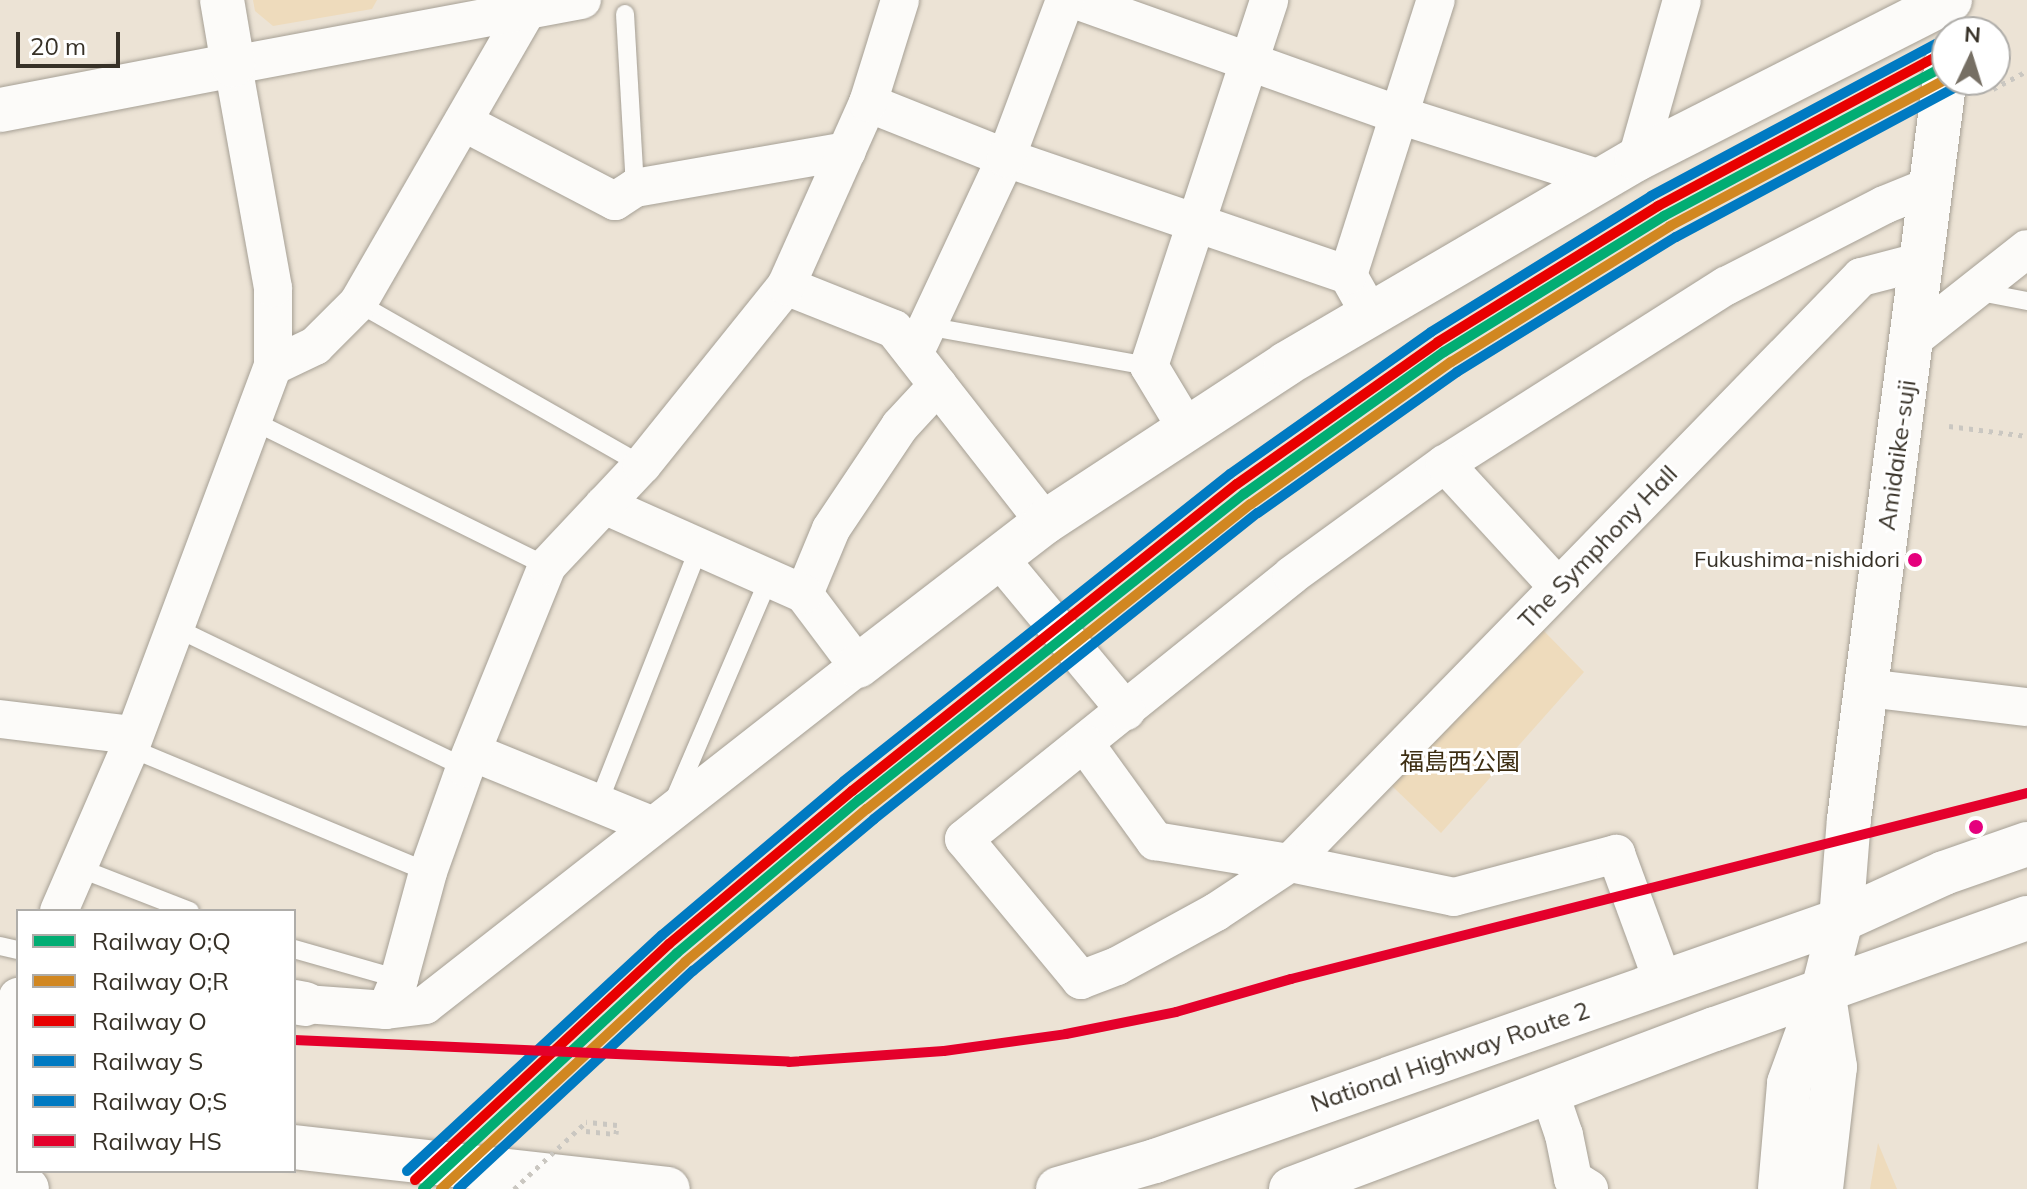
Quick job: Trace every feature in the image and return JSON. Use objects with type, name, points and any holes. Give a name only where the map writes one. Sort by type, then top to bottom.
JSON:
[{"type":"main road","points":[[0,110],[233,65],[222,0]]},
{"type":"main road","points":[[858,666],[1045,522],[1370,314],[1620,170],[1952,0]]},
{"type":"main road","name":"Amidaike-suji","points":[[1780,1189],[1789,1083],[1823,990],[1841,920],[1849,819],[1943,96]]},
{"type":"main road","name":"National Highway Route 2","points":[[1058,1189],[1155,1161],[1841,920],[1944,873],[2027,844]]},
{"type":"main road","points":[[1291,1189],[1823,990],[2027,918]]},
{"type":"main road","name":"Amidaike-suji","points":[[1821,1189],[1835,1067],[1823,990]]},
{"type":"main road","points":[[296,1147],[668,1189]]},
{"type":"main road","points":[[0,1186],[27,1189]]},
{"type":"street","points":[[60,909],[132,741],[255,422],[273,366],[273,288],[233,65],[404,17],[527,10],[582,0]]},
{"type":"street","points":[[393,995],[428,872],[468,760],[547,566],[642,465],[786,286],[868,103],[900,0]]},
{"type":"street","points":[[920,340],[1006,158],[1065,0]]},
{"type":"street","points":[[1076,0],[1402,116],[1620,170],[1682,0]]},
{"type":"street","points":[[1187,429],[1149,366],[1269,0]]},
{"type":"street","points":[[1348,275],[1402,116],[1436,0]]},
{"type":"street","points":[[273,366],[315,346],[358,303],[465,123],[527,10]]},
{"type":"street","points":[[868,103],[1006,158],[1348,275],[1370,314]]},
{"type":"street","points":[[465,123],[615,201],[635,188],[847,151]]},
{"type":"street","points":[[1663,982],[1616,854],[1454,897],[1290,863],[1155,841],[1085,744],[1292,575],[1445,464],[1726,286],[1884,205],[1931,186]]},
{"type":"street","points":[[1913,339],[2027,249]]},
{"type":"street","name":"The Symphony Hall","points":[[1085,744],[964,839],[1081,980],[1117,966],[1216,912],[1290,863],[1861,277],[1923,261]]},
{"type":"street","points":[[786,286],[920,340],[938,385],[1045,522]]},
{"type":"street","points":[[804,594],[831,529],[900,426],[938,385]]},
{"type":"street","points":[[1445,464],[1558,587]]},
{"type":"street","points":[[299,1003],[393,995],[425,1005],[858,666],[804,594],[604,505]]},
{"type":"street","points":[[999,558],[1126,711]]},
{"type":"street","points":[[1867,688],[2027,707]]},
{"type":"street","points":[[0,719],[132,741]]},
{"type":"street","points":[[468,760],[598,804],[660,818]]},
{"type":"street","points":[[0,1179],[16,1020]]},
{"type":"street","points":[[1549,1091],[1564,1135],[1573,1179],[1589,1189]]},
{"type":"lane","points":[[625,14],[635,188]]},
{"type":"lane","points":[[1975,291],[2027,301]]},
{"type":"lane","points":[[358,303],[642,465]]},
{"type":"lane","points":[[920,340],[1149,366]]},
{"type":"lane","points":[[255,422],[547,566]]},
{"type":"lane","points":[[598,804],[699,547]]},
{"type":"lane","points":[[660,818],[769,578]]},
{"type":"lane","points":[[176,628],[468,760]]},
{"type":"lane","points":[[132,741],[428,872]]},
{"type":"lane","points":[[79,868],[185,909]]},
{"type":"lane","points":[[296,950],[393,995]]},
{"type":"path","points":[[1949,426],[2027,436]]},
{"type":"path","points":[[514,1189],[586,1122],[617,1125],[616,1134],[586,1131]]},
{"type":"green space","points":[[253,0],[377,0],[372,9],[273,26],[255,11]]},
{"type":"green space","name":"福島西公園","points":[[1543,630],[1584,672],[1441,833],[1392,786]]},
{"type":"green space","points":[[1878,1143],[1897,1189],[1870,1189]]},
{"type":"rail line","name":"O;S","points":[[407,1171],[662,935],[844,781],[1230,474],[1431,332],[1651,196],[1931,47]]},
{"type":"rail line","name":"O","points":[[415,1180],[669,944],[852,791],[1237,484],[1438,342],[1658,206],[1931,59]]},
{"type":"rail line","name":"O;Q","points":[[423,1189],[677,953],[859,800],[1244,494],[1444,352],[1664,216],[1931,74]]},
{"type":"rail line","name":"O;R","points":[[441,1189],[685,962],[867,809],[1251,504],[1451,362],[1670,226],[1931,87]]},
{"type":"rail line","name":"S","points":[[458,1189],[693,971],[874,819],[1258,513],[1457,372],[1676,237],[1939,96]]},
{"type":"rail line","name":"HS","points":[[296,1040],[789,1062],[944,1051],[1066,1034],[1176,1012],[1291,979],[2027,793]]},
{"type":"place","name":"Fukushima-nishidori","points":[[1915,560]]}]
